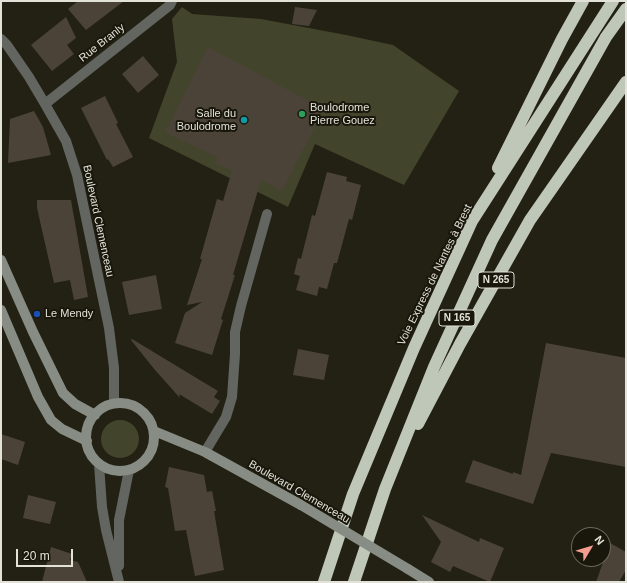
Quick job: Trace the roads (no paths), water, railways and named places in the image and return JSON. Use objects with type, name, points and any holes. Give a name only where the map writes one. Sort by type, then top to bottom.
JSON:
[{"type":"highway","points":[[472,221],[562,39],[583,1]]},
{"type":"highway","name":"Voie Express de Nantes à Brest","points":[[324,582],[353,494],[414,348],[472,221],[613,1]]},
{"type":"highway","name":"N 165","points":[[354,582],[385,489],[434,367],[492,240],[606,37],[626,9]]},
{"type":"highway","name":"N 265","points":[[385,489],[460,344],[530,220],[626,82]]},
{"type":"street","name":"Rue Branly","points":[[45,104],[172,1]]},
{"type":"street","name":"Boulevard Clemenceau","points":[[1,39],[7,45],[29,77],[66,141],[77,175],[109,328],[114,368],[114,404]]},
{"type":"street","points":[[205,452],[226,417],[232,397],[235,332],[267,214]]},
{"type":"street","points":[[1,260],[62,393],[75,404],[94,415]]},
{"type":"street","points":[[1,310],[38,397],[51,420],[62,429],[87,441]]},
{"type":"street","points":[[126,403],[136,407],[148,417],[154,431],[154,441],[151,451],[146,459],[138,466],[129,470],[114,470],[99,464],[93,458],[89,450],[87,432],[94,415],[104,407],[114,404],[126,403]]},
{"type":"street","name":"Boulevard Clemenceau","points":[[154,431],[205,452],[301,505],[429,582]]},
{"type":"street","points":[[99,464],[102,507],[119,582]]},
{"type":"street","points":[[119,582],[119,520],[129,470]]},
{"type":"place","name":"Boulodrome Pierre Gouez","points":[[302,114]]},
{"type":"place","name":"Salle du Boulodrome","points":[[244,120]]},
{"type":"place","name":"Le Mendy","points":[[37,314]]}]
